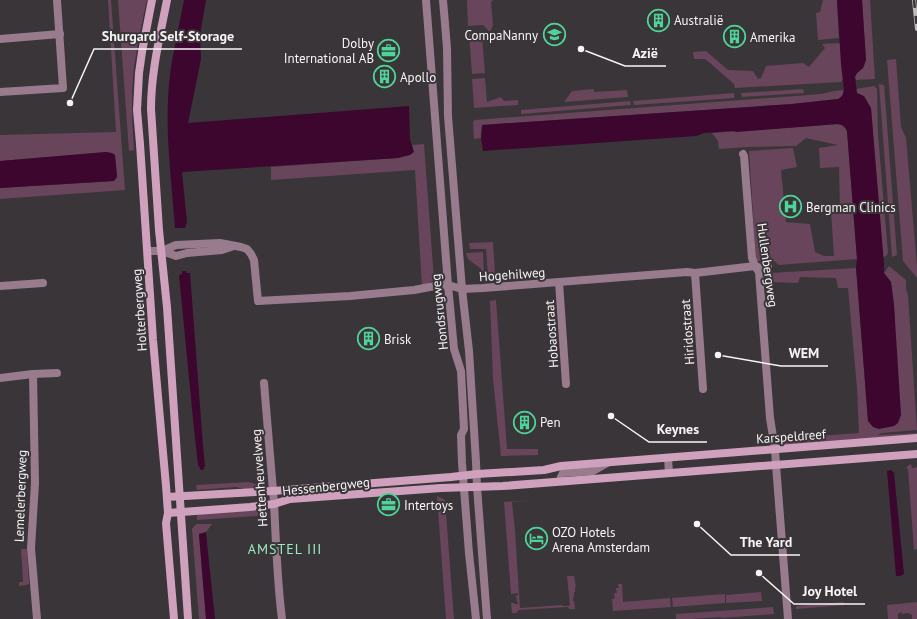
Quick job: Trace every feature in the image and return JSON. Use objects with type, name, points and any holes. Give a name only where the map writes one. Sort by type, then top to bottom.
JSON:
[{"type":"main road","name":"Holterbergweg","points":[[152,0],[141,59],[137,110],[153,340],[167,497],[168,513],[166,523],[174,619]]},
{"type":"main road","name":"Holterbergweg","points":[[167,0],[155,59],[151,95],[152,140],[167,307],[188,619]]},
{"type":"main road","name":"Karspeldreef","points":[[477,474],[544,470],[561,466],[917,438]]},
{"type":"main road","name":"Karspeldreef","points":[[464,487],[917,454]]},
{"type":"main road","name":"Hessenbergweg","points":[[167,497],[272,491],[477,474]]},
{"type":"main road","name":"Hessenbergweg","points":[[168,513],[250,507],[274,504],[290,499],[464,487]]},
{"type":"street","points":[[0,92],[63,88],[57,0]]},
{"type":"street","name":"Hondsrugweg","points":[[426,0],[448,285],[454,348],[461,371],[464,429],[461,435],[463,476],[476,619]]},
{"type":"street","name":"Hondsrugweg","points":[[443,0],[447,48],[448,116],[462,289],[469,350],[487,619]]},
{"type":"street","points":[[0,39],[60,34]]},
{"type":"street","name":"Hullenbergweg","points":[[743,154],[752,258],[759,272],[770,418],[775,449],[788,619]]},
{"type":"street","name":"Hogehilweg","points":[[162,251],[176,245],[220,242],[246,249],[254,260],[258,301],[406,291],[448,285],[462,289],[488,288],[687,272],[695,273],[755,266],[761,268],[768,267]]},
{"type":"street","points":[[148,251],[162,251]]},
{"type":"street","name":"Hiridostraat","points":[[695,273],[703,389]]},
{"type":"street","name":"Hobaostraat","points":[[559,282],[566,384]]},
{"type":"street","points":[[0,286],[43,283]]},
{"type":"street","points":[[0,378],[33,374],[57,374]]},
{"type":"street","name":"Lemelerbergweg","points":[[33,374],[35,483],[31,548],[37,619]]},
{"type":"street","name":"Hettenheuvelweg","points":[[264,383],[274,504],[279,597],[282,619]]},
{"type":"street","points":[[668,458],[669,473]]},
{"type":"street","name":"Karspeldreef","points":[[560,481],[563,473],[593,471],[607,463]]},
{"type":"shaded area","points":[[108,0],[111,0],[125,190],[0,199],[0,188],[114,181],[117,177],[115,155],[106,152],[0,161],[0,135],[116,132]]},
{"type":"shaded area","points":[[118,0],[147,0],[134,67],[132,102],[134,150],[129,151]]},
{"type":"shaded area","points":[[184,0],[206,0],[200,35],[201,59],[188,123],[409,106],[410,139],[414,152],[410,155],[398,158],[182,172],[187,222],[185,228],[175,228],[169,148],[168,100],[172,62]]},
{"type":"shaded area","points":[[467,0],[493,0],[491,2],[493,25],[490,32],[483,25],[468,26]]},
{"type":"shaded area","points":[[823,0],[837,0],[839,38],[818,40],[816,13],[820,12]]},
{"type":"shaded area","points":[[837,0],[862,0],[866,60],[863,68],[855,77],[857,93],[864,96],[871,108],[884,273],[891,282],[894,305],[901,415],[898,423],[894,426],[879,429],[873,427],[868,421],[847,131],[844,126],[838,124],[737,132],[704,133],[696,136],[483,151],[481,138],[482,125],[792,104],[838,99],[842,96],[844,90]]},
{"type":"shaded area","points":[[862,0],[870,0],[875,79],[856,80],[855,77],[857,73],[863,68],[866,60]]},
{"type":"shaded area","points":[[477,33],[482,37],[485,73],[472,74],[469,34]]},
{"type":"shaded area","points":[[840,43],[843,79],[841,82],[735,88],[734,84],[705,59],[694,59],[693,52],[706,51],[728,70],[753,71],[758,79],[761,78],[766,66],[803,63],[809,67],[825,48],[822,44]]},
{"type":"shaded area","points":[[896,59],[901,127],[906,138],[917,278],[903,261],[887,60]]},
{"type":"shaded area","points":[[485,78],[487,102],[501,97],[504,101],[518,100],[518,105],[474,108],[472,79]]},
{"type":"shaded area","points":[[879,84],[884,85],[897,255],[892,257]]},
{"type":"shaded area","points":[[874,86],[877,89],[878,134],[888,253],[883,257],[871,108],[857,93],[856,89]]},
{"type":"shaded area","points":[[594,89],[594,92],[627,90],[628,97],[564,102],[572,91]]},
{"type":"shaded area","points":[[803,89],[804,93],[742,97],[741,93]]},
{"type":"shaded area","points":[[843,90],[842,96],[838,99],[792,104],[482,125],[481,138],[474,139],[473,122],[475,120],[821,94]]},
{"type":"shaded area","points":[[734,93],[734,98],[634,105],[633,101]]},
{"type":"shaded area","points":[[630,101],[631,105],[521,114],[521,110]]},
{"type":"shaded area","points":[[838,124],[844,126],[847,131],[857,259],[779,265],[774,261],[756,261],[749,151],[793,148],[797,167],[781,170],[786,222],[810,224],[815,252],[824,256],[834,256],[831,212],[840,210],[839,167],[820,168],[819,148],[838,145],[806,138],[796,146],[719,149],[718,141],[712,133]]},
{"type":"shaded area","points":[[424,144],[434,280],[422,286],[415,170],[271,180],[271,167],[398,158],[413,152],[412,145]]},
{"type":"shaded area","points":[[106,152],[115,155],[117,177],[114,181],[0,188],[0,161]]},
{"type":"shaded area","points":[[493,242],[495,273],[498,273],[499,275],[488,276],[486,249],[470,249],[469,243]]},
{"type":"shaded area","points":[[483,252],[484,273],[468,259],[466,253]]},
{"type":"shaded area","points":[[889,266],[906,280],[917,430],[882,433],[877,435],[917,433],[917,436],[785,445],[779,439],[859,433],[857,388],[848,288],[838,288],[836,278],[800,277],[798,283],[772,282],[770,273],[856,268],[868,421],[895,328],[891,282],[884,273]]},
{"type":"shaded area","points":[[182,271],[190,273],[205,466],[203,470],[201,470],[198,465],[194,429],[179,275],[182,274]]},
{"type":"shaded area","points":[[496,300],[507,449],[538,449],[538,455],[501,456],[493,379],[490,301]]},
{"type":"shaded area","points":[[911,464],[912,468],[917,467],[917,549],[914,550],[908,469],[906,468]]},
{"type":"shaded area","points":[[891,470],[894,473],[904,574],[900,576],[896,576],[887,471]]},
{"type":"shaded area","points":[[249,482],[255,484],[263,483],[257,489],[249,490],[236,487],[197,490],[196,485]]},
{"type":"shaded area","points":[[437,496],[445,500],[454,619],[446,619]]},
{"type":"shaded area","points":[[532,500],[512,502],[520,609],[570,605],[567,576],[574,576],[576,587],[573,601],[575,609],[569,609],[568,607],[519,610],[516,613],[512,613],[511,603],[518,604],[516,596],[518,593],[511,594],[504,502]]},
{"type":"shaded area","points":[[257,509],[265,512],[257,516],[197,520],[197,515],[210,512]]},
{"type":"shaded area","points":[[196,524],[212,524],[206,532],[199,535],[206,619],[199,619],[192,529]]},
{"type":"shaded area","points":[[206,532],[215,619],[206,619],[199,534]]},
{"type":"shaded area","points":[[21,549],[27,549],[29,584],[19,586],[19,582],[23,582]]},
{"type":"shaded area","points":[[618,584],[622,584],[623,602],[670,598],[671,607],[613,611],[612,599],[615,598],[614,593],[617,593],[616,588],[619,588]]},
{"type":"shaded area","points":[[761,592],[762,601],[726,603],[726,595]]},
{"type":"shaded area","points":[[725,594],[725,603],[673,607],[672,598]]},
{"type":"shaded area","points":[[844,602],[845,605],[796,609],[796,606]]},
{"type":"shaded area","points":[[917,602],[917,619],[912,619],[912,615],[908,613],[902,614],[901,612],[898,614],[898,619],[888,619],[887,605]]},
{"type":"shaded area","points":[[773,607],[774,614],[722,618],[676,619],[676,614]]},
{"type":"railway","points":[[914,0],[917,29]]},
{"type":"place","name":"Australië","points":[[658,20]]},
{"type":"place","name":"CompaNanny","points":[[554,35]]},
{"type":"place","name":"Amerika","points":[[734,37]]},
{"type":"place","name":"Azië","points":[[581,49]]},
{"type":"place","name":"Dolby International AB","points":[[389,50]]},
{"type":"place","name":"Apollo","points":[[385,77]]},
{"type":"place","name":"Shurgard Self-Storage","points":[[70,103]]},
{"type":"place","name":"Bergman Clinics","points":[[791,207]]},
{"type":"place","name":"Brisk","points":[[368,339]]},
{"type":"place","name":"WEM","points":[[718,355]]},
{"type":"place","name":"Keynes","points":[[611,416]]},
{"type":"place","name":"Pen","points":[[525,422]]},
{"type":"place","name":"Intertoys","points":[[388,505]]},
{"type":"place","name":"The Yard","points":[[697,524]]},
{"type":"place","name":"OZO Hotels Arena Amsterdam","points":[[536,539]]},
{"type":"place","name":"Joy Hotel","points":[[759,573]]},
{"type":"district","name":"AMSTEL III","points":[[285,549]]}]
